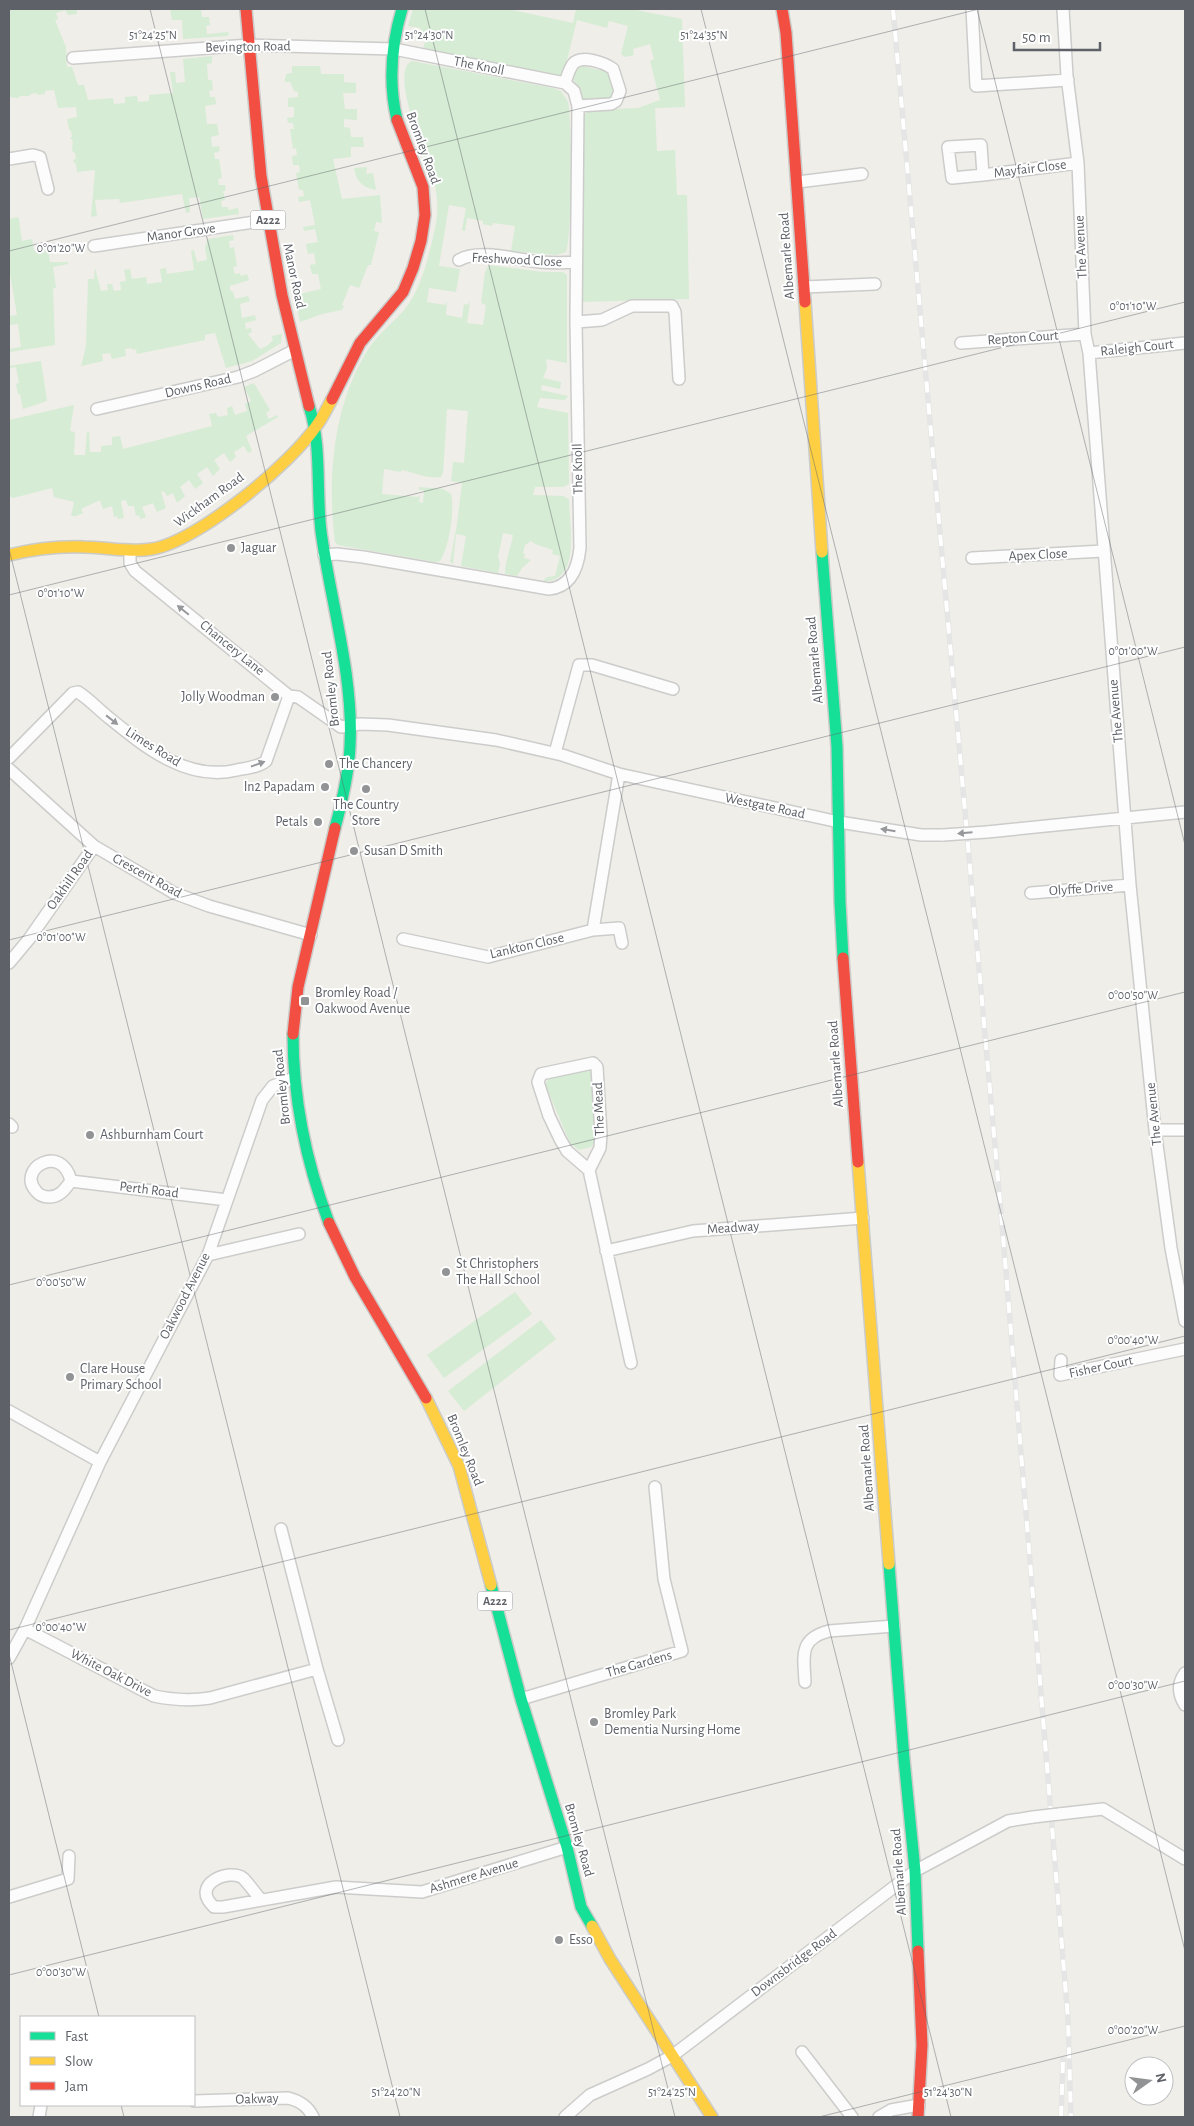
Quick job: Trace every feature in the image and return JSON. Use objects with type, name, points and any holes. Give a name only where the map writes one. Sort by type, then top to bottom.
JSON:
[{"type":"main road","name":"Manor Road","points":[[246,9],[257,143],[268,220],[295,350],[316,427]]},
{"type":"main road","name":"Bromley Road","points":[[402,9],[394,49],[391,82],[392,103],[425,197],[425,210],[419,247],[402,294],[376,322],[358,346],[316,427],[319,505],[324,555],[340,634],[350,726],[350,747],[342,801],[293,1016],[294,1078],[308,1162],[328,1222],[355,1277],[435,1414],[458,1466],[520,1698],[567,1847],[582,1907],[610,1959],[712,2117]]},
{"type":"main road","name":"Albemarle Road","points":[[782,9],[786,33],[798,182],[837,747],[840,902],[845,988],[904,1759],[916,1871],[922,2044],[918,2111]]},
{"type":"main road","name":"Wickham Road","points":[[9,555],[32,550],[70,547],[93,547],[130,551],[163,547],[190,534],[220,514],[276,468],[304,442],[316,427]]},
{"type":"street","points":[[972,9],[976,86],[1068,80]]},
{"type":"street","name":"The Avenue","points":[[1062,9],[1078,163],[1085,334],[1089,353],[1130,885],[1155,1130],[1171,1248],[1185,1321]]},
{"type":"street","name":"Bevington Road","points":[[73,58],[249,45],[394,49]]},
{"type":"street","name":"The Knoll","points":[[324,555],[363,556],[549,589],[565,583],[575,569],[580,548],[576,322],[578,106],[574,91],[565,83],[394,49]]},
{"type":"street","points":[[565,83],[576,61],[588,60],[612,69],[620,91],[616,101],[611,104],[578,106]]},
{"type":"street","points":[[9,159],[33,155],[40,157],[48,189]]},
{"type":"street","name":"Mayfair Close","points":[[983,175],[1078,163]]},
{"type":"street","points":[[798,182],[862,174]]},
{"type":"street","name":"Manor Grove","points":[[94,246],[268,220]]},
{"type":"street","name":"Freshwood Close","points":[[459,260],[470,255],[480,254],[539,262],[576,262]]},
{"type":"street","points":[[804,287],[875,284]]},
{"type":"street","points":[[576,322],[602,320],[632,306],[672,306],[676,312],[679,379]]},
{"type":"street","name":"Repton Court","points":[[961,342],[1085,334]]},
{"type":"street","name":"Raleigh Court","points":[[1089,353],[1185,343]]},
{"type":"street","name":"Downs Road","points":[[97,409],[238,377],[295,350]]},
{"type":"street","name":"Chancery Lane","points":[[130,551],[130,563],[135,571],[289,696],[298,697],[341,727],[350,726]]},
{"type":"street","name":"Apex Close","points":[[972,558],[1103,551]]},
{"type":"street","points":[[555,753],[579,665],[592,665],[673,689]]},
{"type":"street","name":"Limes Road","points":[[9,758],[73,693],[78,692],[124,730],[168,760],[190,770],[208,773],[227,772],[261,764],[266,760],[289,696]]},
{"type":"street","name":"Westgate Road","points":[[350,726],[360,724],[388,725],[496,740],[555,753],[619,774],[838,822],[921,835],[943,836],[1185,812]]},
{"type":"street","name":"Crescent Road","points":[[9,769],[94,846],[174,893],[209,906],[311,936]]},
{"type":"street","points":[[593,930],[619,774]]},
{"type":"street","name":"Oakhill Road","points":[[9,962],[29,939],[94,846]]},
{"type":"street","name":"Olyffe Drive","points":[[1031,893],[1130,885]]},
{"type":"street","name":"Lankton Close","points":[[403,939],[488,956],[593,930],[619,928],[622,943]]},
{"type":"street","name":"The Mead","points":[[593,1063],[597,1067],[601,1134],[600,1148],[589,1170],[567,1151],[560,1139],[549,1116],[538,1082],[541,1074],[593,1063]]},
{"type":"street","name":"Oakwood Avenue","points":[[9,1658],[25,1629],[100,1462],[208,1255],[262,1100],[273,1086],[294,1078]]},
{"type":"street","points":[[1155,1130],[1185,1130]]},
{"type":"street","points":[[589,1170],[630,1363]]},
{"type":"street","name":"Perth Road","points":[[70,1182],[227,1200]]},
{"type":"street","name":"Meadway","points":[[606,1252],[693,1232],[863,1218]]},
{"type":"street","points":[[208,1255],[299,1234]]},
{"type":"street","name":"Fisher Court","points":[[1061,1360],[1060,1375],[1185,1349]]},
{"type":"street","points":[[9,1411],[100,1462]]},
{"type":"street","name":"The Gardens","points":[[520,1698],[682,1651],[664,1579],[655,1486]]},
{"type":"street","points":[[281,1529],[338,1740]]},
{"type":"street","points":[[805,1682],[804,1654],[811,1638],[829,1631],[894,1626]]},
{"type":"street","name":"White Oak Drive","points":[[25,1629],[154,1696],[174,1700],[194,1701],[210,1698],[318,1669]]},
{"type":"street","points":[[1185,1673],[1180,1681],[1179,1694],[1185,1705]]},
{"type":"street","name":"Downsbridge Road","points":[[565,2117],[590,2095],[672,2056],[916,1871],[1008,1821],[1103,1809],[1185,1859]]},
{"type":"street","name":"Ashmere Avenue","points":[[261,1900],[336,1887],[422,1892],[567,1847]]},
{"type":"street","points":[[9,1897],[68,1879],[70,1856]]},
{"type":"street","points":[[802,2052],[852,2117]]},
{"type":"street","name":"Oakway","points":[[195,2101],[288,2098],[298,2100],[313,2117]]},
{"type":"street","points":[[879,2117],[891,2110],[918,2111]]},
{"type":"green space","points":[[9,9],[77,9],[77,14],[68,15],[65,10],[56,13],[58,19],[55,20],[66,47],[67,67],[72,67],[78,85],[84,85],[88,100],[113,98],[114,104],[125,103],[125,97],[137,96],[138,102],[149,101],[149,95],[173,93],[170,72],[175,72],[176,83],[185,82],[183,59],[212,56],[212,63],[207,64],[208,80],[212,80],[213,90],[209,91],[210,97],[215,97],[216,104],[205,106],[207,124],[217,124],[219,135],[211,137],[212,147],[219,146],[220,151],[214,153],[215,159],[219,159],[222,178],[218,179],[219,185],[225,185],[226,190],[223,191],[225,200],[221,201],[222,207],[228,207],[228,210],[238,208],[239,214],[203,219],[199,197],[189,198],[190,212],[186,213],[182,194],[120,203],[119,199],[95,200],[97,216],[91,217],[95,170],[77,172],[76,164],[73,160],[76,159],[75,153],[72,151],[71,131],[67,119],[77,117],[76,107],[58,108],[54,90],[45,91],[45,94],[37,95],[37,93],[18,98],[9,97]]},
{"type":"green space","points":[[170,9],[201,9],[202,17],[209,17],[210,25],[206,26],[207,34],[229,32],[228,36],[183,39],[182,20],[172,20]]},
{"type":"green space","points":[[413,9],[508,9],[573,23],[576,9],[631,9],[682,19],[685,107],[655,108],[657,151],[675,150],[677,195],[687,195],[689,299],[581,302],[584,115],[591,110],[638,108],[660,100],[650,61],[654,59],[650,44],[633,49],[634,55],[625,57],[621,54],[628,26],[609,21],[607,28],[577,20],[563,76],[552,75],[462,58],[423,48],[426,39],[420,28],[408,26]]},
{"type":"green space","points":[[412,61],[553,88],[561,91],[568,102],[571,178],[566,252],[556,255],[511,251],[515,226],[493,223],[492,226],[483,224],[483,221],[467,218],[465,231],[462,230],[466,208],[449,205],[439,266],[460,269],[456,292],[429,288],[427,302],[445,305],[447,301],[446,315],[462,318],[464,304],[467,305],[470,302],[467,323],[483,325],[486,305],[481,303],[485,272],[489,265],[543,272],[563,272],[567,275],[567,363],[546,359],[547,368],[543,378],[561,382],[560,389],[542,385],[541,390],[568,396],[565,400],[540,398],[537,407],[568,413],[569,484],[563,487],[535,487],[533,495],[563,496],[569,499],[571,550],[564,572],[555,579],[543,581],[547,577],[555,576],[560,556],[552,554],[553,550],[531,541],[525,545],[523,553],[525,554],[524,558],[531,560],[522,568],[517,576],[505,574],[513,535],[503,533],[498,557],[500,564],[498,573],[461,566],[466,536],[456,534],[453,564],[450,562],[462,483],[451,481],[453,462],[464,463],[468,411],[447,409],[443,473],[441,477],[430,477],[401,470],[401,472],[384,469],[382,494],[418,497],[420,495],[419,502],[423,503],[424,490],[419,490],[419,487],[443,489],[451,494],[450,528],[446,547],[440,561],[435,562],[338,545],[335,542],[332,492],[333,467],[340,417],[347,393],[369,348],[377,337],[405,309],[417,290],[425,268],[436,224],[437,203],[434,182],[412,118],[404,81],[406,68]]},
{"type":"green space","points":[[292,66],[320,66],[321,74],[344,74],[344,82],[356,83],[356,93],[343,93],[345,109],[357,109],[357,120],[344,119],[344,127],[350,128],[351,137],[363,137],[364,147],[351,147],[351,157],[333,159],[342,199],[380,195],[382,223],[376,222],[374,231],[379,232],[371,265],[368,265],[359,288],[350,285],[342,305],[344,306],[342,310],[322,314],[300,322],[296,303],[301,301],[300,294],[321,289],[318,274],[312,274],[310,265],[316,264],[314,253],[308,254],[306,244],[318,242],[315,229],[304,231],[303,227],[315,225],[310,200],[299,202],[298,197],[304,196],[303,190],[299,190],[296,173],[300,172],[299,165],[293,165],[292,156],[297,155],[296,148],[293,149],[290,129],[294,129],[293,123],[288,123],[287,118],[294,117],[294,107],[288,107],[288,98],[298,97],[298,92],[294,91],[290,82],[285,82],[286,74],[292,73]]},
{"type":"green space","points":[[582,66],[609,72],[615,93],[612,99],[583,100],[580,88],[573,79],[577,69]]},
{"type":"green space","points":[[367,167],[366,174],[373,173],[376,190],[367,188],[356,177],[354,168]]},
{"type":"green space","points":[[17,217],[19,219],[22,241],[32,239],[34,251],[48,249],[50,262],[68,262],[68,264],[53,267],[56,288],[53,288],[55,345],[9,352],[9,349],[21,347],[18,324],[9,325],[9,316],[17,315],[9,268],[9,219]]},
{"type":"green space","points":[[233,235],[234,240],[229,241],[230,248],[234,247],[237,266],[233,267],[235,274],[240,273],[241,276],[247,274],[249,280],[230,286],[230,290],[233,292],[235,299],[248,296],[250,301],[240,304],[242,318],[255,315],[256,320],[245,323],[246,329],[251,328],[252,332],[248,334],[260,349],[267,346],[273,340],[272,336],[282,334],[281,343],[252,361],[226,368],[215,333],[205,335],[205,340],[137,354],[136,349],[125,349],[126,356],[112,359],[110,353],[102,354],[103,361],[81,366],[86,346],[88,279],[94,279],[95,268],[101,291],[108,290],[107,284],[112,284],[114,291],[121,290],[120,282],[126,281],[124,270],[130,269],[132,279],[146,277],[147,284],[162,282],[160,269],[166,268],[167,274],[194,270],[191,251],[194,250],[197,262],[207,260],[205,248],[208,239]]},
{"type":"green space","points":[[41,361],[47,401],[23,409],[16,384],[19,383],[16,367],[9,368],[9,366]]},
{"type":"green space","points":[[254,383],[270,410],[266,413],[269,419],[277,415],[278,417],[246,436],[252,451],[248,453],[244,446],[234,452],[236,457],[230,462],[224,453],[214,460],[220,469],[213,476],[207,467],[197,474],[203,483],[195,489],[189,480],[180,487],[185,496],[177,503],[173,493],[167,496],[164,491],[161,492],[166,508],[157,512],[153,503],[142,507],[146,517],[140,519],[139,515],[136,516],[134,506],[128,506],[126,500],[121,501],[124,518],[118,519],[117,516],[114,517],[112,506],[103,509],[100,500],[81,509],[83,513],[71,516],[74,502],[54,497],[52,488],[13,498],[9,496],[9,420],[74,405],[70,431],[75,432],[74,455],[85,455],[87,432],[89,432],[90,452],[101,452],[101,446],[112,445],[112,437],[120,436],[123,449],[212,426],[209,414],[216,413],[218,417],[228,415],[227,408],[232,406],[235,415],[247,411],[245,404],[251,401],[244,387]]},
{"type":"green space","points":[[588,1070],[592,1071],[596,1142],[591,1147],[579,1150],[570,1143],[545,1084],[552,1077]]},
{"type":"green space","points":[[515,1292],[532,1314],[444,1378],[427,1355]]},
{"type":"green space","points":[[541,1320],[556,1339],[464,1411],[448,1391]]},
{"type":"railway","points":[[893,9],[1002,1224],[1068,2019],[1071,2117]]},
{"type":"railway","points":[[1061,2117],[1063,2060]]},
{"type":"traffic: fast","points":[[397,120],[392,92],[392,64],[395,37],[402,9]]},
{"type":"traffic: fast","points":[[309,406],[316,436],[321,531],[345,665],[350,719],[348,767],[343,798],[335,828]]},
{"type":"traffic: fast","points":[[822,552],[837,747],[843,958]]},
{"type":"traffic: fast","points":[[293,1034],[295,1082],[302,1130],[314,1177],[329,1223]]},
{"type":"traffic: fast","points":[[889,1564],[904,1759],[915,1871],[918,1951]]},
{"type":"traffic: fast","points":[[491,1585],[521,1699],[567,1847],[581,1907],[592,1926]]},
{"type":"traffic: slow","points":[[805,302],[822,552]]},
{"type":"traffic: slow","points":[[9,555],[65,547],[144,550],[171,543],[217,517],[266,479],[305,441],[319,422],[332,399]]},
{"type":"traffic: slow","points":[[858,1162],[889,1564]]},
{"type":"traffic: slow","points":[[426,1398],[459,1466],[491,1585]]},
{"type":"traffic: slow","points":[[592,1926],[610,1959],[712,2117]]},
{"type":"traffic: jam","points":[[246,9],[261,176],[282,295],[309,406]]},
{"type":"traffic: jam","points":[[782,9],[786,33],[805,302]]},
{"type":"traffic: jam","points":[[332,399],[360,343],[403,292],[421,241],[425,215],[423,187],[397,120]]},
{"type":"traffic: jam","points":[[293,1034],[298,987],[335,828]]},
{"type":"traffic: jam","points":[[843,958],[858,1162]]},
{"type":"traffic: jam","points":[[329,1223],[355,1277],[426,1398]]},
{"type":"traffic: jam","points":[[918,1951],[922,2045],[918,2117]]},
{"type":"place","name":"Jaguar","points":[[231,548]]},
{"type":"place","name":"Jolly Woodman","points":[[275,697]]},
{"type":"place","name":"The Chancery","points":[[329,764]]},
{"type":"place","name":"In2 Papadam","points":[[325,787]]},
{"type":"place","name":"The Country Store","points":[[366,789]]},
{"type":"place","name":"Petals","points":[[318,822]]},
{"type":"place","name":"Susan D Smith","points":[[354,851]]},
{"type":"place","name":"Bromley Road / Oakwood Avenue","points":[[305,1001]]},
{"type":"place","name":"Ashburnham Court","points":[[90,1135]]},
{"type":"place","name":"St Christophers The Hall School","points":[[446,1272]]},
{"type":"place","name":"Clare House Primary School","points":[[70,1377]]},
{"type":"place","name":"Bromley Park Dementia Nursing Home","points":[[594,1722]]},
{"type":"place","name":"Esso","points":[[559,1940]]}]
